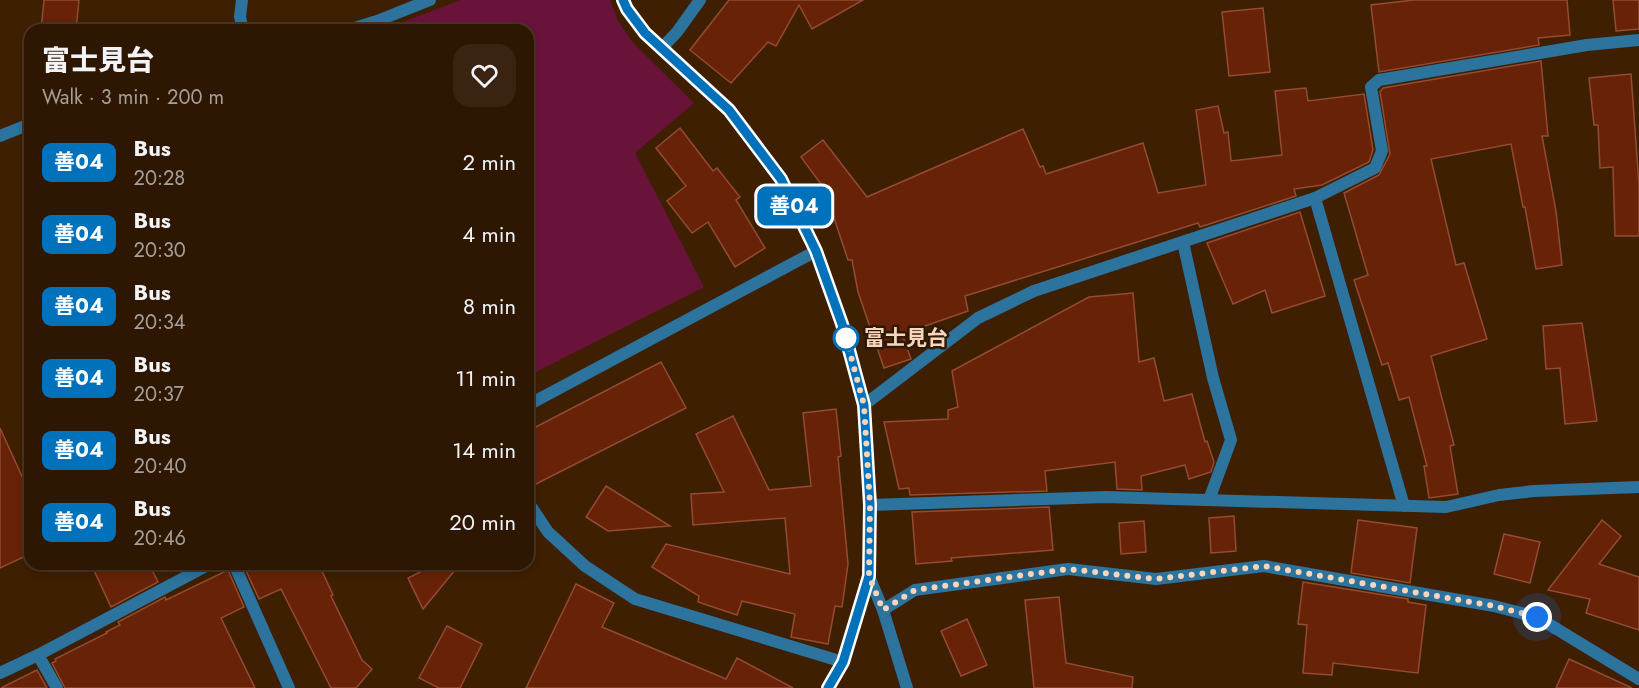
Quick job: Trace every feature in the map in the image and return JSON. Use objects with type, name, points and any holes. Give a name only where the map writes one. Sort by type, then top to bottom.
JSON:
[{"type":"street","points":[[242,0],[242,24]]},
{"type":"street","points":[[367,24],[430,0]]},
{"type":"street","points":[[623,0],[633,17],[661,49],[729,110],[781,179],[816,251],[842,324],[864,405],[870,505],[869,576],[843,662],[828,688]]},
{"type":"street","points":[[661,49],[677,32],[700,0]]},
{"type":"street","points":[[864,405],[978,318],[1034,291],[1315,198],[1376,168],[1382,151],[1371,87],[1379,80],[1587,45],[1639,40]]},
{"type":"street","points":[[0,136],[24,129]]},
{"type":"street","points":[[1315,198],[1404,506]]},
{"type":"street","points":[[1183,242],[1213,378],[1232,440],[1209,500]]},
{"type":"street","points":[[534,402],[816,251]]},
{"type":"street","points":[[870,505],[1106,497],[1446,507],[1499,495],[1534,491],[1639,487]]},
{"type":"street","points":[[534,511],[548,532],[585,566],[635,599],[843,662]]},
{"type":"street","points":[[883,610],[915,590],[1068,569],[1156,579],[1264,566],[1494,606],[1537,617],[1639,679]]},
{"type":"street","points":[[0,673],[199,570]]},
{"type":"street","points":[[237,570],[289,688]]},
{"type":"street","points":[[869,576],[883,610],[907,688]]},
{"type":"street","points":[[38,655],[57,688]]},
{"type":"shaded area","points":[[461,0],[610,0],[618,21],[634,44],[694,103],[635,153],[704,287],[534,373],[534,24],[397,24]]},
{"type":"building","points":[[44,0],[79,0],[77,24],[42,24]]},
{"type":"building","points":[[729,0],[863,0],[812,29],[799,5],[776,46],[768,42],[731,83],[690,50]]},
{"type":"building","points":[[1414,0],[1567,0],[1570,35],[1538,38],[1539,45],[1379,72],[1371,5]]},
{"type":"building","points":[[1613,0],[1639,0],[1639,29],[1616,31]]},
{"type":"building","points":[[1263,8],[1270,72],[1229,76],[1222,12]]},
{"type":"building","points":[[1541,61],[1548,136],[1542,136],[1556,211],[1562,265],[1536,269],[1511,144],[1431,159],[1456,265],[1464,263],[1487,339],[1431,356],[1454,445],[1450,446],[1458,494],[1429,498],[1424,466],[1427,466],[1409,397],[1399,400],[1388,363],[1382,365],[1354,280],[1368,275],[1344,193],[1379,175],[1390,154],[1380,92],[1383,88]]},
{"type":"building","points":[[1631,74],[1639,185],[1639,236],[1615,236],[1613,167],[1600,168],[1598,125],[1594,125],[1589,78]]},
{"type":"building","points":[[1306,88],[1308,101],[1364,94],[1373,150],[1369,162],[1322,185],[1294,189],[1296,196],[1200,227],[1198,223],[965,296],[968,311],[902,334],[911,359],[884,368],[858,292],[852,260],[848,260],[824,188],[801,157],[823,140],[867,197],[1023,129],[1040,167],[1043,166],[1046,174],[1143,143],[1158,193],[1206,185],[1196,110],[1218,106],[1224,133],[1228,132],[1231,161],[1282,155],[1275,91]]},
{"type":"building","points":[[680,128],[713,171],[717,168],[740,197],[736,200],[765,248],[735,267],[708,222],[692,233],[667,201],[686,186],[656,148]]},
{"type":"building","points":[[1300,212],[1325,296],[1272,313],[1265,290],[1233,304],[1207,243]]},
{"type":"building","points":[[1133,293],[1139,362],[1154,358],[1164,401],[1192,394],[1205,442],[1207,441],[1214,462],[1211,472],[1189,479],[1185,465],[1141,476],[1142,490],[1117,489],[1115,462],[1045,471],[1047,491],[910,495],[909,488],[899,489],[884,422],[948,419],[948,410],[958,407],[952,371],[1089,297]]},
{"type":"building","points":[[1582,323],[1597,421],[1565,424],[1560,368],[1546,369],[1543,326]]},
{"type":"building","points":[[661,362],[686,408],[534,485],[534,428]]},
{"type":"building","points":[[836,409],[848,564],[842,607],[835,606],[828,644],[791,637],[795,614],[742,601],[737,615],[698,602],[699,596],[652,567],[666,544],[790,574],[785,518],[693,525],[691,494],[724,492],[696,434],[733,416],[769,490],[811,486],[803,413]]},
{"type":"building","points":[[0,428],[24,481],[24,557],[0,568]]},
{"type":"building","points":[[606,486],[670,526],[608,531],[586,517]]},
{"type":"building","points":[[1049,507],[1053,550],[951,558],[952,561],[916,564],[912,512]]},
{"type":"building","points":[[1234,516],[1236,551],[1211,553],[1209,518]]},
{"type":"building","points":[[1358,520],[1417,528],[1410,583],[1351,573]]},
{"type":"building","points":[[1602,520],[1621,536],[1599,564],[1639,577],[1639,630],[1586,613],[1590,599],[1548,590]]},
{"type":"building","points":[[1144,521],[1146,552],[1121,554],[1119,523]]},
{"type":"building","points":[[1504,534],[1540,542],[1530,583],[1494,574]]},
{"type":"building","points":[[94,570],[152,570],[158,582],[111,607]]},
{"type":"building","points":[[228,570],[244,607],[221,618],[255,688],[65,688],[52,663],[56,661],[55,659],[107,633],[120,625],[118,622],[165,597],[166,600]]},
{"type":"building","points":[[246,570],[321,570],[333,595],[331,596],[362,660],[372,669],[356,688],[331,688],[281,589],[259,599]]},
{"type":"building","points":[[424,570],[455,570],[423,609],[408,578]]},
{"type":"building","points":[[1303,582],[1408,599],[1408,602],[1426,605],[1418,673],[1333,663],[1332,675],[1303,673],[1307,625],[1298,624]]},
{"type":"building","points":[[576,584],[614,603],[602,627],[726,679],[737,658],[793,688],[526,688]]},
{"type":"building","points":[[1059,597],[1066,663],[1133,677],[1132,688],[1034,688],[1025,600]]},
{"type":"building","points":[[967,619],[987,665],[961,676],[941,631]]},
{"type":"building","points":[[447,626],[482,644],[460,688],[439,688],[419,678]]},
{"type":"building","points":[[1569,659],[1632,688],[1556,688]]},
{"type":"building","points":[[37,670],[47,688],[1,688]]},
{"type":"bus line","name":"善04","points":[[623,0],[645,33],[729,110],[781,179],[816,251],[842,324],[864,405],[870,505],[869,576],[843,662],[828,688]]},
{"type":"place","name":"富士見台","points":[[846,338]]},
{"type":"route","points":[[846,338],[864,405],[870,505],[869,576],[883,610],[915,590],[1068,569],[1156,579],[1264,566],[1494,606],[1537,617]]}]
